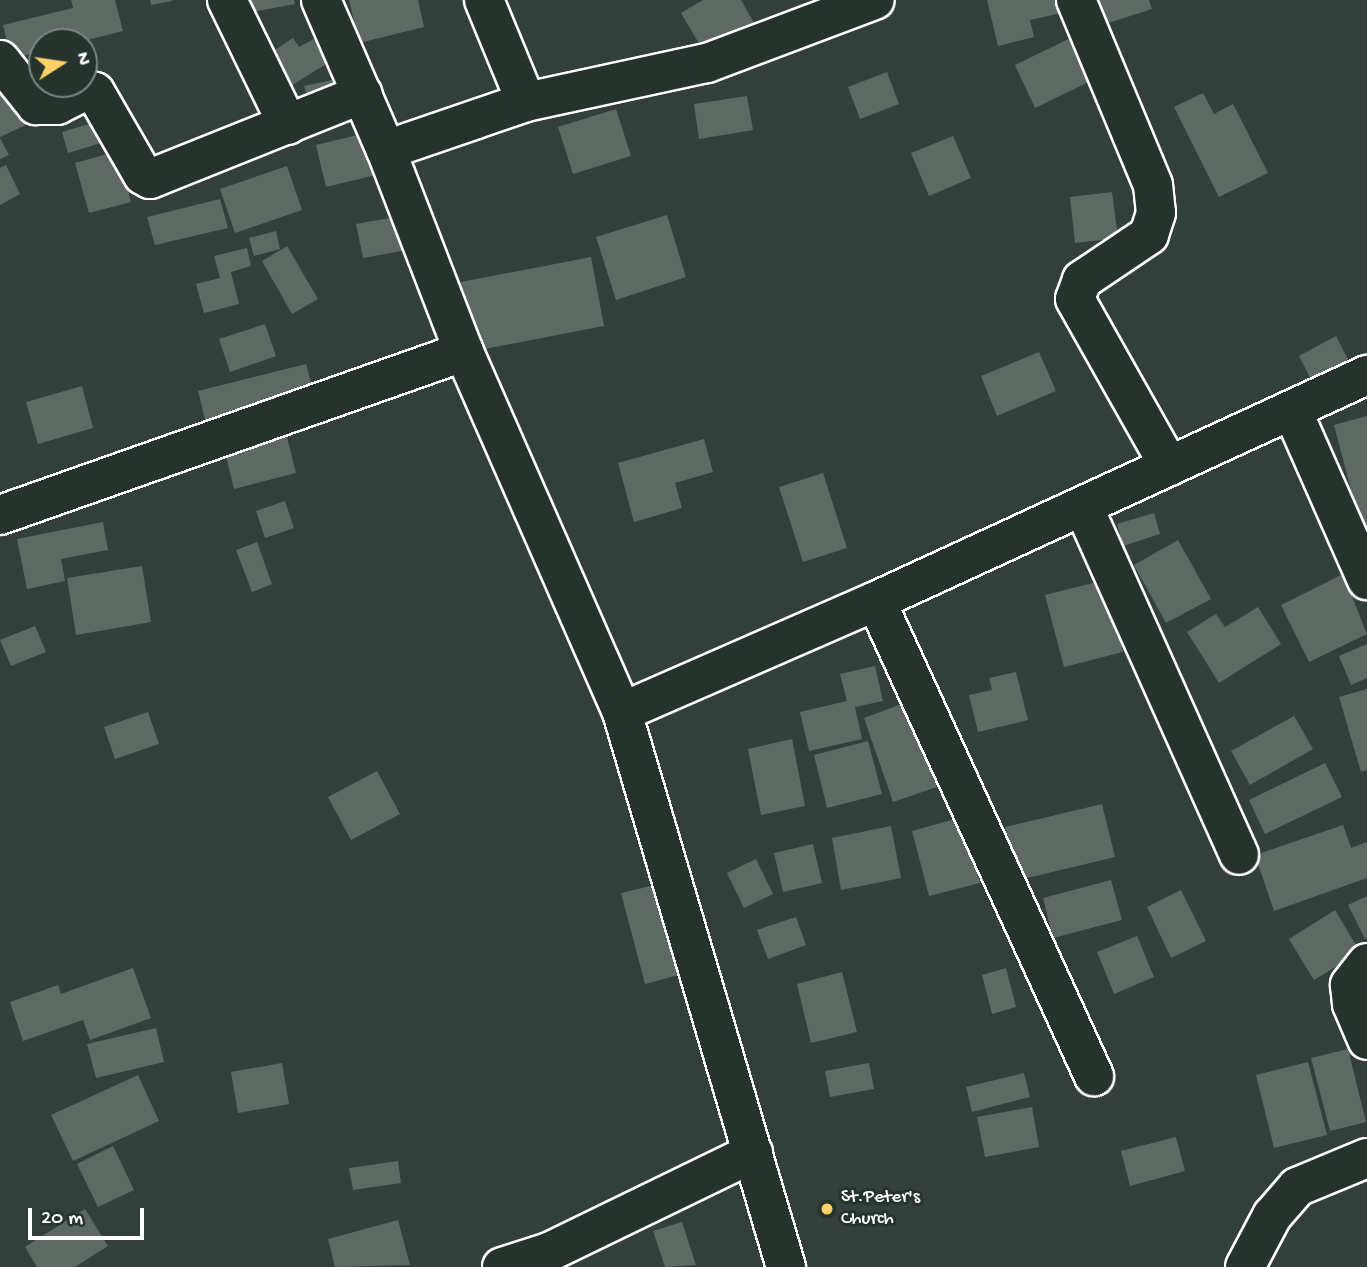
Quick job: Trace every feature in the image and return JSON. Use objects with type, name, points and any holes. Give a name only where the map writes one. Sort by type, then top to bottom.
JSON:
[{"type":"street","points":[[227,0],[288,125]]},
{"type":"street","points":[[321,0],[386,150],[464,352],[622,712],[786,1267]]},
{"type":"street","points":[[484,0],[526,102]]},
{"type":"street","points":[[386,150],[526,102],[707,63],[875,0]]},
{"type":"street","points":[[1076,0],[1153,186],[1156,213],[1149,235],[1082,280],[1075,299],[1169,466]]},
{"type":"street","points":[[0,60],[36,105],[57,105],[87,90],[95,92],[143,175],[150,179],[362,94]]},
{"type":"street","points":[[0,515],[464,352]]},
{"type":"street","points":[[622,712],[876,601],[1367,375]]},
{"type":"street","points":[[1292,410],[1367,580]]},
{"type":"street","points":[[1083,506],[1239,855]]},
{"type":"street","points":[[876,601],[1094,1076]]},
{"type":"street","points":[[1367,962],[1350,985],[1352,1004],[1367,1040]]},
{"type":"street","points":[[502,1267],[549,1252],[753,1153]]},
{"type":"street","points":[[1245,1267],[1272,1216],[1297,1187],[1367,1158]]},
{"type":"building","points":[[71,0],[115,0],[123,31],[98,37],[98,28],[28,28],[28,55],[11,59],[3,25],[73,8]]},
{"type":"building","points":[[150,0],[172,0],[172,1],[151,5]]},
{"type":"building","points":[[244,0],[294,0],[295,4],[247,13]]},
{"type":"building","points":[[349,0],[418,0],[424,27],[359,43]]},
{"type":"building","points":[[703,0],[741,0],[754,23],[704,52],[681,13]]},
{"type":"building","points":[[987,0],[1063,0],[1066,12],[1030,20],[1034,37],[998,46]]},
{"type":"building","points":[[1094,0],[1149,0],[1152,9],[1102,25]]},
{"type":"building","points":[[327,32],[337,57],[288,88],[276,68],[281,64],[273,51],[293,38],[299,47]]},
{"type":"building","points":[[1081,33],[1101,76],[1035,108],[1015,65]]},
{"type":"building","points":[[887,72],[899,104],[860,119],[848,87]]},
{"type":"building","points":[[332,80],[336,97],[310,104],[304,86]]},
{"type":"building","points":[[10,86],[28,124],[0,137],[0,91]]},
{"type":"building","points":[[1203,93],[1214,114],[1233,104],[1268,173],[1219,197],[1174,107]]},
{"type":"building","points":[[747,96],[753,130],[699,139],[694,104]]},
{"type":"building","points":[[616,109],[631,156],[573,174],[558,127]]},
{"type":"building","points":[[102,120],[108,141],[68,153],[62,132]]},
{"type":"building","points":[[366,133],[376,175],[326,187],[316,145]]},
{"type":"building","points":[[953,136],[971,178],[929,196],[911,153]]},
{"type":"building","points":[[0,138],[9,155],[0,159]]},
{"type":"building","points":[[118,151],[131,202],[89,213],[75,163]]},
{"type":"building","points":[[6,165],[20,194],[0,205],[0,168]]},
{"type":"building","points":[[287,166],[302,210],[235,233],[220,189]]},
{"type":"building","points":[[1112,192],[1118,238],[1075,243],[1070,197]]},
{"type":"building","points":[[220,199],[228,228],[155,245],[147,217]]},
{"type":"building","points":[[667,215],[686,277],[616,300],[596,237]]},
{"type":"building","points":[[401,216],[407,250],[363,258],[356,224]]},
{"type":"building","points":[[276,231],[280,249],[254,256],[249,238]]},
{"type":"building","points":[[287,246],[318,299],[292,314],[262,261]]},
{"type":"building","points":[[247,248],[251,266],[231,272],[239,304],[204,313],[196,284],[220,278],[214,256]]},
{"type":"building","points":[[591,257],[604,326],[474,351],[461,282]]},
{"type":"building","points":[[265,324],[276,356],[230,372],[219,339]]},
{"type":"building","points":[[1336,336],[1356,375],[1319,395],[1299,356]]},
{"type":"building","points":[[1039,352],[1056,391],[997,416],[981,376]]},
{"type":"building","points":[[306,364],[316,402],[207,428],[198,391]]},
{"type":"building","points":[[82,386],[93,428],[38,444],[26,402]]},
{"type":"building","points":[[1367,416],[1367,530],[1362,532],[1334,425]]},
{"type":"building","points":[[286,433],[296,473],[234,489],[224,448]]},
{"type":"building","points":[[704,439],[713,472],[675,483],[682,508],[634,522],[618,463]]},
{"type":"building","points":[[823,473],[847,548],[803,562],[779,487]]},
{"type":"building","points":[[285,501],[294,528],[265,538],[256,511]]},
{"type":"building","points":[[1154,513],[1160,534],[1123,546],[1117,524]]},
{"type":"building","points":[[103,522],[108,550],[61,559],[65,581],[27,589],[17,539]]},
{"type":"building","points":[[1178,540],[1211,599],[1166,623],[1134,565]]},
{"type":"building","points":[[257,542],[272,584],[252,592],[236,550]]},
{"type":"building","points":[[142,566],[151,622],[76,635],[67,578]]},
{"type":"building","points":[[1343,574],[1367,634],[1309,662],[1281,605]]},
{"type":"building","points":[[1105,580],[1123,652],[1064,667],[1045,595]]},
{"type":"building","points":[[1258,607],[1281,644],[1219,683],[1187,632],[1216,614],[1225,627]]},
{"type":"building","points":[[35,626],[46,652],[11,666],[0,640]]},
{"type":"building","points":[[1367,644],[1367,678],[1351,685],[1339,656]]},
{"type":"building","points":[[875,666],[883,701],[855,707],[862,739],[809,751],[800,712],[847,701],[840,674]]},
{"type":"building","points":[[1016,672],[1028,720],[978,732],[969,695],[992,690],[989,678]]},
{"type":"building","points":[[1367,689],[1367,770],[1361,772],[1339,697]]},
{"type":"building","points":[[907,702],[937,787],[893,802],[864,718]]},
{"type":"building","points":[[148,712],[159,744],[115,759],[104,727]]},
{"type":"building","points":[[1294,716],[1313,749],[1250,785],[1231,751]]},
{"type":"building","points":[[792,739],[805,806],[761,815],[748,749]]},
{"type":"building","points":[[868,741],[882,794],[827,808],[814,755]]},
{"type":"building","points":[[1325,763],[1342,797],[1265,834],[1249,800]]},
{"type":"building","points":[[377,771],[400,814],[351,840],[328,797]]},
{"type":"building","points":[[1102,804],[1115,857],[1019,880],[1005,827]]},
{"type":"building","points":[[962,817],[980,883],[929,896],[912,831]]},
{"type":"building","points":[[1343,825],[1351,848],[1367,842],[1367,878],[1274,911],[1255,855]]},
{"type":"building","points":[[891,826],[901,878],[841,890],[832,838]]},
{"type":"building","points":[[813,844],[822,883],[783,892],[774,853]]},
{"type":"building","points":[[756,859],[773,894],[744,908],[727,873]]},
{"type":"building","points":[[1111,880],[1122,920],[1053,938],[1043,898]]},
{"type":"building","points":[[659,884],[682,974],[645,984],[621,893]]},
{"type":"building","points":[[1181,890],[1206,941],[1171,958],[1147,907]]},
{"type":"building","points":[[1367,896],[1367,938],[1365,939],[1348,905]]},
{"type":"building","points":[[1335,910],[1360,952],[1314,980],[1289,939]]},
{"type":"building","points":[[796,917],[806,945],[768,959],[757,930]]},
{"type":"building","points":[[1137,936],[1154,977],[1114,994],[1097,952]]},
{"type":"building","points":[[133,968],[151,1018],[90,1040],[83,1020],[23,1041],[10,1002],[58,985],[61,994]]},
{"type":"building","points":[[1006,968],[1016,1007],[992,1014],[982,975]]},
{"type":"building","points":[[842,972],[857,1032],[811,1043],[797,984]]},
{"type":"building","points":[[156,1028],[164,1062],[96,1078],[87,1044]]},
{"type":"building","points":[[1348,1049],[1366,1122],[1330,1131],[1311,1058]]},
{"type":"building","points":[[1308,1062],[1327,1135],[1274,1148],[1256,1075]]},
{"type":"building","points":[[282,1063],[289,1104],[238,1113],[231,1072]]},
{"type":"building","points":[[869,1063],[874,1089],[830,1097],[825,1071]]},
{"type":"building","points":[[1024,1073],[1030,1097],[972,1112],[966,1087]]},
{"type":"building","points":[[138,1075],[159,1121],[73,1161],[51,1115]]},
{"type":"building","points":[[1032,1107],[1039,1147],[985,1157],[977,1117]]},
{"type":"building","points":[[1176,1137],[1185,1171],[1130,1186],[1121,1151]]},
{"type":"building","points":[[113,1146],[134,1190],[98,1207],[77,1164]]},
{"type":"building","points":[[398,1161],[401,1183],[353,1190],[349,1168]]},
{"type":"building","points":[[85,1209],[108,1246],[75,1267],[37,1267],[25,1247]]},
{"type":"building","points":[[398,1220],[410,1265],[335,1267],[328,1239]]},
{"type":"building","points":[[682,1222],[696,1265],[665,1267],[653,1231]]},
{"type":"place","name":"St.Peter's Church","points":[[827,1209]]}]
